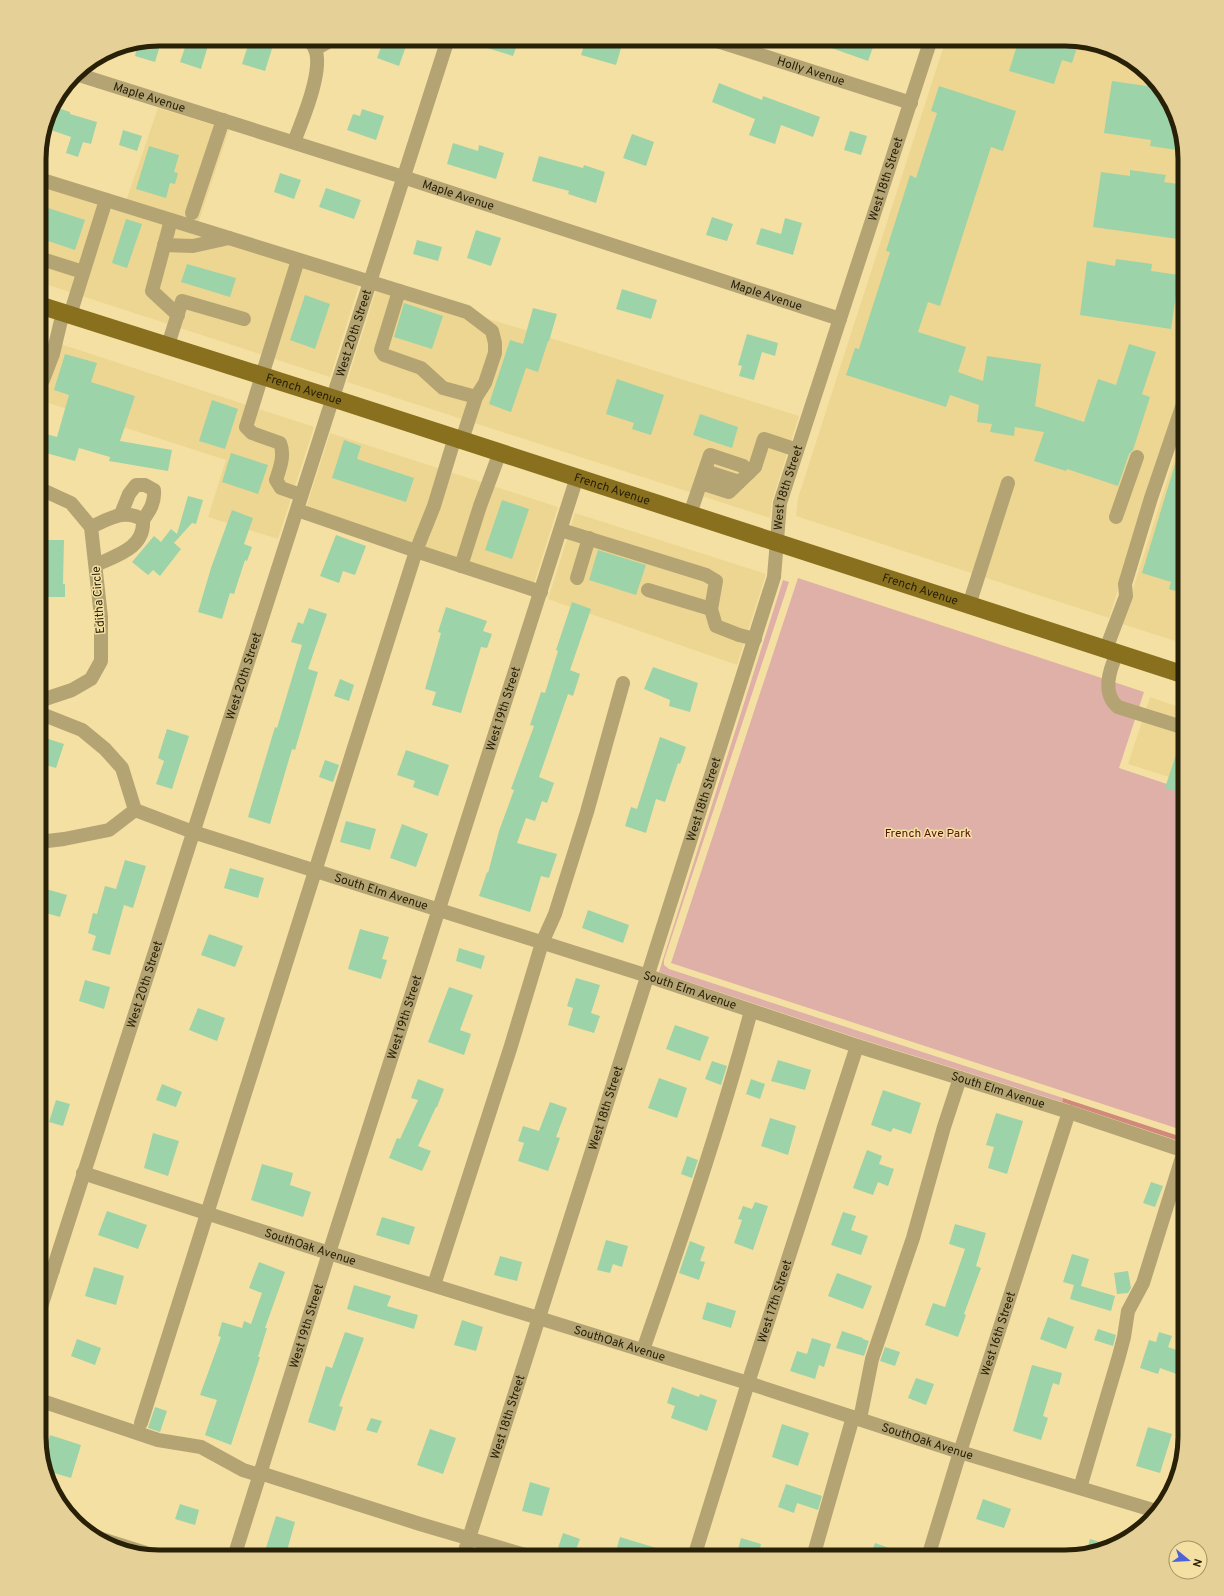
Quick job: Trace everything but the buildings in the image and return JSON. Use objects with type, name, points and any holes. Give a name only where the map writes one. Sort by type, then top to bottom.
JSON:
[{"type":"main road","name":"French Avenue","points":[[46,307],[459,438],[1178,673]]},
{"type":"street","points":[[294,142],[314,84],[317,62],[313,46]]},
{"type":"street","name":"West 20th Street","points":[[46,1292],[446,46]]},
{"type":"street","name":"Holly Avenue","points":[[733,46],[911,103]]},
{"type":"street","name":"West 18th Street","points":[[465,1550],[774,577],[780,503],[930,46]]},
{"type":"street","name":"Maple Avenue","points":[[83,76],[294,142],[840,319]]},
{"type":"street","points":[[192,213],[223,120]]},
{"type":"street","points":[[46,181],[466,312],[492,331],[495,343],[495,353],[485,383],[476,397],[459,438],[416,551],[141,1423]]},
{"type":"street","points":[[46,371],[84,272],[106,200]]},
{"type":"street","points":[[171,220],[152,291],[178,315]]},
{"type":"street","points":[[164,245],[193,246],[229,238]]},
{"type":"street","points":[[298,260],[246,427],[252,433],[280,443],[283,450],[281,466],[276,480],[281,488],[301,495]]},
{"type":"street","points":[[46,262],[84,272]]},
{"type":"street","points":[[399,291],[381,350],[384,355],[420,368],[443,388],[476,397]]},
{"type":"street","points":[[168,345],[182,301],[244,319]]},
{"type":"street","points":[[1178,419],[1125,584],[1126,596],[1112,651],[1108,675],[1109,689],[1114,703],[1118,707],[1178,726]]},
{"type":"street","points":[[703,477],[729,492],[755,467],[764,439],[797,450]]},
{"type":"street","points":[[461,566],[480,506],[500,452]]},
{"type":"street","points":[[690,514],[710,455],[742,466],[744,478]]},
{"type":"street","points":[[1116,517],[1137,457]]},
{"type":"street","name":"West 19th Street","points":[[236,1550],[329,1253],[578,477]]},
{"type":"street","points":[[969,605],[1008,483]]},
{"type":"street","points":[[96,565],[129,549],[141,538],[144,528],[143,520],[152,507],[154,490],[145,485],[136,485],[129,494],[122,514]]},
{"type":"street","points":[[46,492],[71,503],[91,527],[122,514],[136,516],[143,520]]},
{"type":"street","points":[[296,510],[541,592]]},
{"type":"street","name":"Editha Circle","points":[[46,699],[72,690],[91,678],[102,661],[101,617],[91,527]]},
{"type":"street","points":[[561,530],[706,575],[716,581],[711,609],[716,626],[739,635],[755,639]]},
{"type":"street","points":[[577,578],[588,538]]},
{"type":"street","points":[[648,590],[711,609]]},
{"type":"street","points":[[434,1285],[510,1049],[542,943],[555,914],[587,812],[623,683]]},
{"type":"street","points":[[46,715],[82,730],[105,749],[122,768],[135,810],[109,830],[46,841]]},
{"type":"street","name":"South Elm Avenue","points":[[135,810],[193,832],[648,976],[857,1046],[1069,1112],[1178,1149]]},
{"type":"street","points":[[643,1350],[686,1226],[722,1114],[751,1011]]},
{"type":"street","name":"West 17th Street","points":[[696,1550],[748,1383],[857,1046]]},
{"type":"street","points":[[815,1550],[856,1418],[872,1359],[913,1238],[944,1127],[960,1078]]},
{"type":"street","name":"West 16th Street","points":[[930,1550],[1069,1112]]},
{"type":"street","points":[[1080,1488],[1120,1350],[1128,1311],[1143,1283],[1178,1173]]},
{"type":"street","name":"SouthOak Avenue","points":[[83,1174],[329,1253],[748,1383],[960,1452],[1151,1510]]},
{"type":"street","points":[[46,1268],[53,1270]]},
{"type":"street","points":[[46,1402],[158,1440],[201,1447],[243,1470],[509,1550]]},
{"type":"shaded area","points":[[944,46],[1072,46],[1094,50],[1108,55],[1134,69],[1145,79],[1159,96],[1172,123],[1177,144],[1178,401],[1109,618],[796,516],[798,498]]},
{"type":"shaded area","points":[[158,108],[229,130],[197,227],[361,279],[330,377],[46,284],[46,179],[125,204]]},
{"type":"shaded area","points":[[378,284],[799,416],[772,501],[770,518],[347,382]]},
{"type":"shaded area","points":[[46,339],[314,427],[278,539],[208,517],[226,460],[46,402]]},
{"type":"shaded area","points":[[330,433],[558,507],[531,593],[304,514]]},
{"type":"shaded area","points":[[1178,446],[1178,642],[1122,624]]},
{"type":"shaded area","points":[[575,513],[766,574],[737,665],[548,599]]},
{"type":"shaded area","points":[[1150,697],[1178,707],[1178,780],[1128,764]]},
{"type":"shaded area","points":[[1063,1098],[1178,1136],[1178,1141],[1062,1102]]},
{"type":"green space","name":"French Ave Park","points":[[798,578],[1144,692],[1119,768],[1178,788],[1178,1129],[671,963]]},
{"type":"green space","points":[[783,580],[789,582],[664,960],[664,965],[669,969],[1063,1098],[1062,1102],[860,1039],[659,972]]}]
